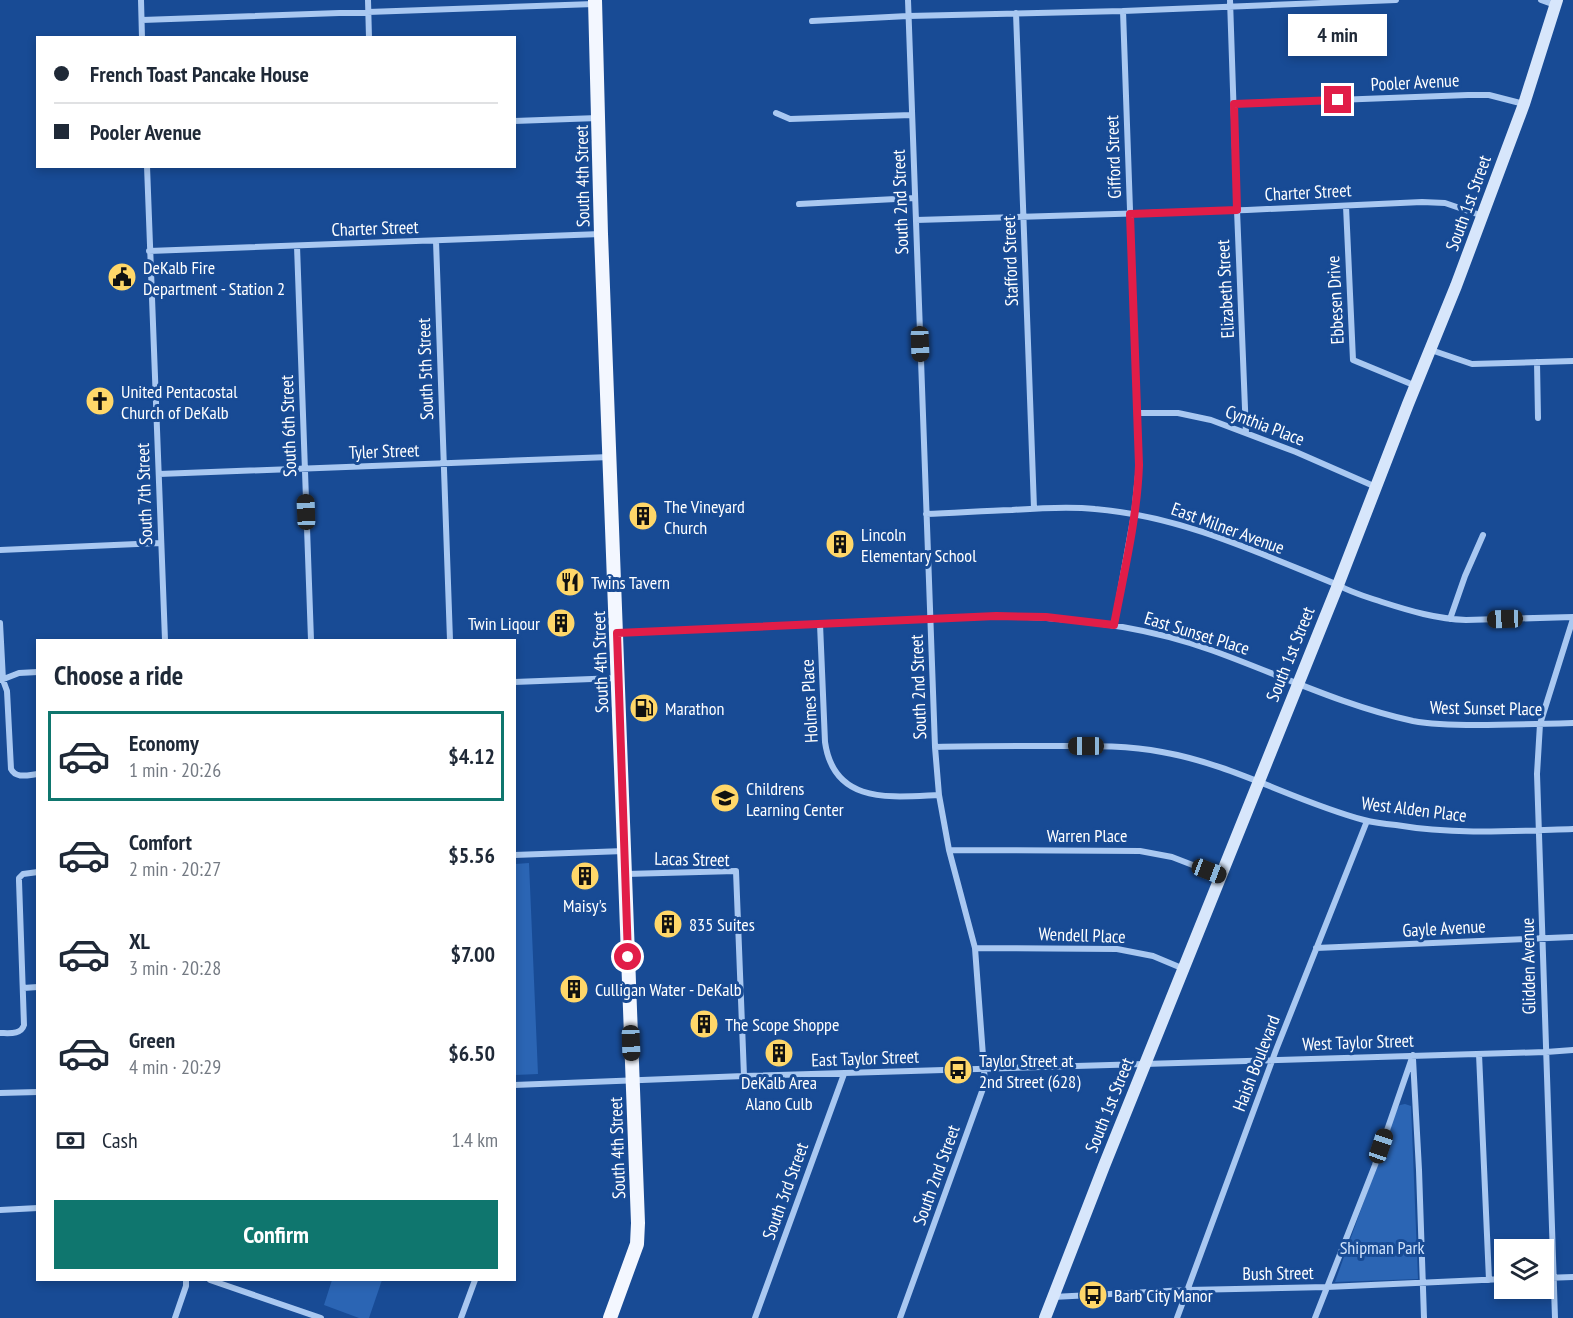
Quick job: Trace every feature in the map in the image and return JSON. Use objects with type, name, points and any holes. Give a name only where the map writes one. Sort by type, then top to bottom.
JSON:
[{"type":"main road","name":"South 4th Street","points":[[595,2],[601,234],[638,1235],[634,1253],[610,1318]]},
{"type":"street","points":[[141,0],[142,36]]},
{"type":"street","points":[[368,0],[369,36]]},
{"type":"street","name":"South 2nd Street","points":[[900,1318],[985,1083],[975,948],[949,850],[939,795],[935,747],[908,0]]},
{"type":"street","points":[[812,21],[1123,10],[1230,3],[1396,0]]},
{"type":"street","points":[[1541,0],[1556,2]]},
{"type":"street","points":[[142,20],[595,2]]},
{"type":"street","name":"South 1st Street","points":[[1045,1318],[1431,350],[1524,104],[1556,2]]},
{"type":"street","name":"Elizabeth Street","points":[[1230,3],[1246,433]]},
{"type":"street","name":"Gifford Street","points":[[1114,625],[1134,514],[1139,465],[1123,10]]},
{"type":"street","name":"Stafford Street","points":[[1016,13],[1034,508]]},
{"type":"street","name":"Pooler Avenue","points":[[1234,104],[1468,95],[1495,96],[1524,104]]},
{"type":"street","points":[[776,113],[790,119],[912,115]]},
{"type":"street","points":[[516,121],[598,118]]},
{"type":"street","name":"South 7th Street","points":[[147,168],[165,639]]},
{"type":"street","points":[[799,204],[915,198]]},
{"type":"street","name":"Charter Street","points":[[916,220],[1422,202],[1445,203],[1483,216]]},
{"type":"street","name":"Ebbesen Drive","points":[[1346,206],[1353,360],[1416,386]]},
{"type":"street","name":"Charter Street","points":[[150,251],[601,234]]},
{"type":"street","name":"South 5th Street","points":[[436,241],[450,639]]},
{"type":"street","name":"South 6th Street","points":[[297,246],[311,639]]},
{"type":"street","points":[[1431,350],[1472,364],[1573,361]]},
{"type":"street","points":[[1537,362],[1538,418]]},
{"type":"street","name":"Cynthia Place","points":[[1137,413],[1186,414],[1211,420],[1376,487]]},
{"type":"street","name":"Tyler Street","points":[[159,474],[610,457]]},
{"type":"street","name":"East Milner Avenue","points":[[926,514],[1034,508],[1092,508],[1134,514],[1208,533],[1354,593],[1405,610],[1450,620],[1573,618]]},
{"type":"street","points":[[1450,620],[1465,576],[1483,535]]},
{"type":"street","points":[[0,550],[160,543]]},
{"type":"street","name":"East Sunset Place","points":[[617,633],[1032,616],[1114,625],[1188,643],[1298,683]]},
{"type":"street","name":"Glidden Avenue","points":[[1552,1239],[1537,774],[1540,724],[1573,618]]},
{"type":"street","points":[[0,623],[1,680],[6,691],[11,769],[14,774],[20,776],[36,774]]},
{"type":"street","name":"Holmes Place","points":[[820,624],[825,742],[828,758],[835,771],[848,784],[866,794],[939,795]]},
{"type":"street","points":[[1,680],[19,674],[36,672]]},
{"type":"street","points":[[516,682],[619,678]]},
{"type":"street","name":"West Sunset Place","points":[[1298,683],[1364,708],[1414,721],[1460,725],[1573,723]]},
{"type":"street","name":"West Alden Place","points":[[935,747],[1138,748],[1186,757],[1319,806],[1367,821],[1430,830],[1455,831],[1573,829]]},
{"type":"street","name":"Haish Boulevard","points":[[1177,1318],[1272,1060],[1367,821]]},
{"type":"street","name":"Warren Place","points":[[949,850],[1130,849],[1172,857],[1221,876]]},
{"type":"street","points":[[516,855],[624,851]]},
{"type":"street","name":"Lacas Street","points":[[625,874],[736,871],[744,1076]]},
{"type":"street","points":[[0,1033],[14,1033],[23,1029],[19,881],[21,875],[26,872],[36,872]]},
{"type":"street","name":"Gayle Avenue","points":[[1316,948],[1573,937]]},
{"type":"street","name":"Wendell Place","points":[[975,948],[1117,949],[1153,956],[1184,969]]},
{"type":"street","points":[[23,988],[36,987]]},
{"type":"street","name":"West Taylor Street","points":[[1145,1065],[1573,1050]]},
{"type":"street","points":[[1479,1054],[1489,1280]]},
{"type":"street","points":[[1413,1056],[1424,1318]]},
{"type":"street","points":[[1316,1318],[1375,1166],[1413,1056]]},
{"type":"street","name":"East Taylor Street","points":[[516,1085],[1145,1065]]},
{"type":"street","name":"South 3rd Street","points":[[755,1318],[844,1074]]},
{"type":"street","points":[[0,1093],[36,1092]]},
{"type":"street","points":[[0,1210],[36,1208]]},
{"type":"street","points":[[1554,1278],[1573,1277]]},
{"type":"street","name":"Glidden Avenue","points":[[1554,1278],[1555,1318]]},
{"type":"street","name":"Bush Street","points":[[1053,1297],[1187,1290],[1494,1280]]},
{"type":"street","points":[[175,1318],[186,1281]]},
{"type":"street","points":[[213,1281],[321,1318]]},
{"type":"street","points":[[461,1318],[475,1281]]},
{"type":"green space","points":[[529,863],[538,1074],[516,1075],[516,864]]},
{"type":"green space","name":"Shipman Park","points":[[1400,1105],[1411,1106],[1418,1279],[1335,1282],[1397,1109]]},
{"type":"green space","points":[[332,1281],[382,1281],[369,1318],[359,1318],[324,1305]]},
{"type":"place","name":"DeKalb Fire Department - Station 2","points":[[122,277]]},
{"type":"place","name":"United Pentacostal Church of DeKalb","points":[[100,401]]},
{"type":"place","name":"The Vineyard Church","points":[[643,516]]},
{"type":"place","name":"Lincoln Elementary School","points":[[840,544]]},
{"type":"place","name":"Twins Tavern","points":[[570,582]]},
{"type":"place","name":"Twin Liqour","points":[[561,623]]},
{"type":"place","name":"Marathon","points":[[644,708]]},
{"type":"place","name":"Childrens Learning Center","points":[[725,798]]},
{"type":"place","name":"Maisy's","points":[[585,876]]},
{"type":"place","name":"835 Suites","points":[[668,924]]},
{"type":"place","name":"Culligan Water - DeKalb","points":[[574,989]]},
{"type":"place","name":"The Scope Shoppe","points":[[704,1024]]},
{"type":"place","name":"DeKalb Area Alano Culb","points":[[779,1053]]},
{"type":"place","name":"Taylor Street at 2nd Street (628)","points":[[958,1070]]},
{"type":"place","name":"Barb City Manor","points":[[1093,1295]]},
{"type":"route","points":[[628,957],[617,633],[996,616],[1046,617],[1114,625],[1134,514],[1139,465],[1130,214],[1237,210],[1234,104],[1338,100]]}]
